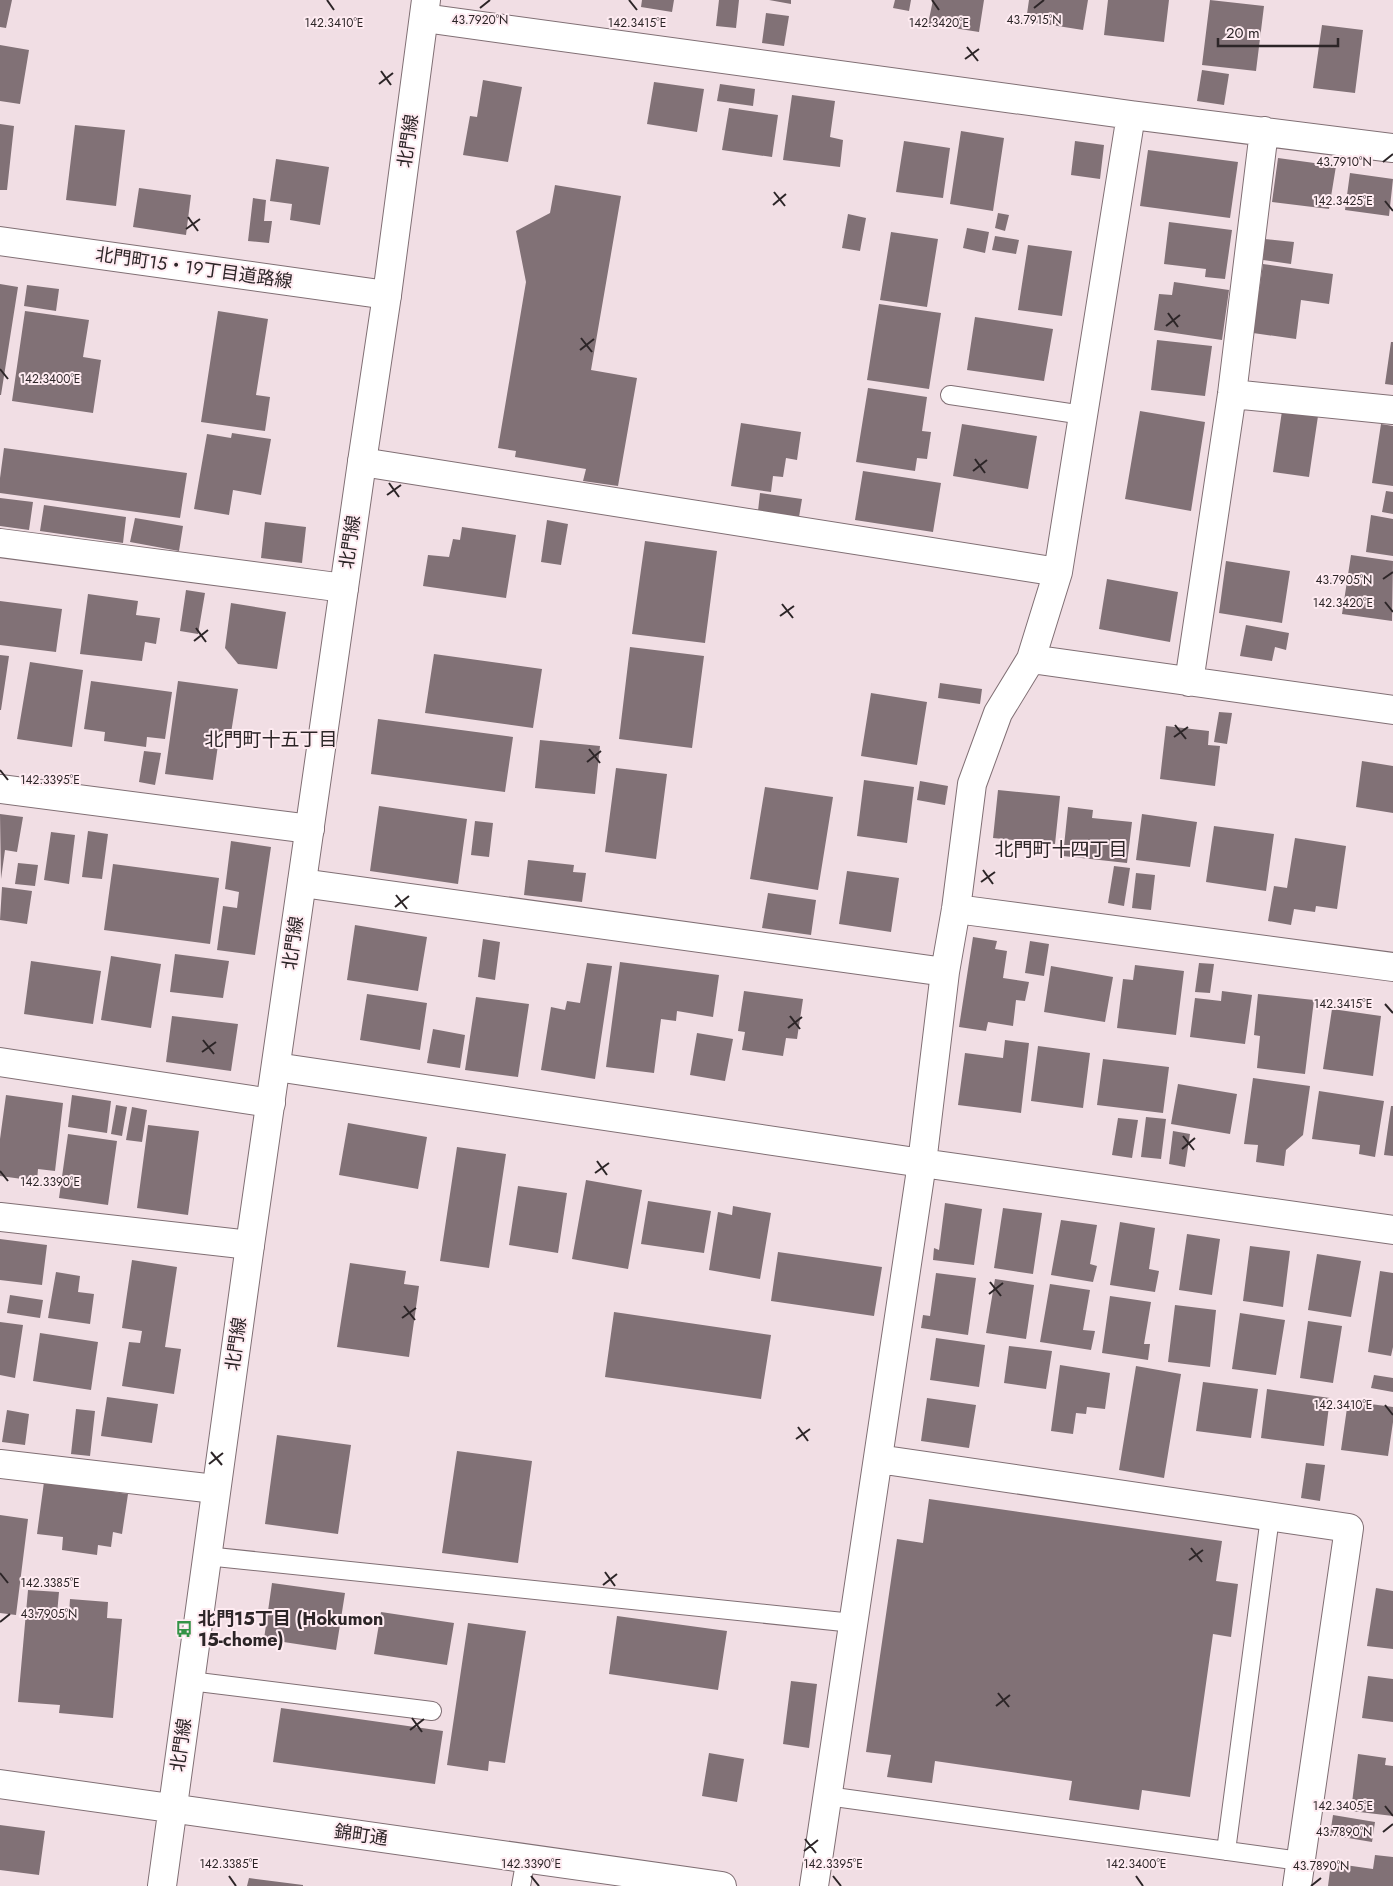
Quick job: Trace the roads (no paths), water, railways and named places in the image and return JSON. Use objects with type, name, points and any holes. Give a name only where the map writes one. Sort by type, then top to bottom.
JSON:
[{"type":"street","points":[[425,9],[1131,115],[1393,148]]},
{"type":"street","name":"北門線","points":[[162,1886],[206,1556],[387,295],[425,9]]},
{"type":"street","points":[[814,1886],[922,1163],[945,972],[956,909],[972,784],[998,713],[1031,659],[1058,572],[1131,115]]},
{"type":"street","points":[[1189,682],[1232,394],[1264,131]]},
{"type":"street","name":"北門町15・19丁目道路線","points":[[0,240],[387,295]]},
{"type":"street","points":[[1232,394],[1393,410]]},
{"type":"street","points":[[362,462],[1058,572]]},
{"type":"street","points":[[0,542],[344,588]]},
{"type":"street","points":[[1031,659],[1393,710]]},
{"type":"street","points":[[0,789],[310,828]]},
{"type":"street","points":[[302,883],[945,972]]},
{"type":"street","points":[[956,909],[1393,968]]},
{"type":"street","points":[[0,1062],[271,1103]]},
{"type":"street","points":[[276,1068],[1393,1230]]},
{"type":"street","points":[[0,1217],[250,1245]]},
{"type":"street","points":[[878,1460],[1349,1528],[1298,1874]]},
{"type":"street","points":[[0,1464],[216,1489]]},
{"type":"street","name":"錦町通","points":[[0,1784],[709,1885]]},
{"type":"lane","points":[[950,395],[1083,416]]},
{"type":"lane","points":[[1226,1851],[1270,1517]]},
{"type":"lane","points":[[206,1556],[853,1622]]},
{"type":"lane","points":[[190,1682],[432,1711]]},
{"type":"lane","points":[[827,1796],[1226,1851],[1298,1874]]},
{"type":"lane","points":[[521,1886],[526,1858]]},
{"type":"place","name":"北門15丁目 (Hokumon 15-chome)","points":[[184,1629]]},
{"type":"district","name":"北門町十五丁目","points":[[271,739]]},
{"type":"district","name":"北門町十四丁目","points":[[1061,849]]}]
